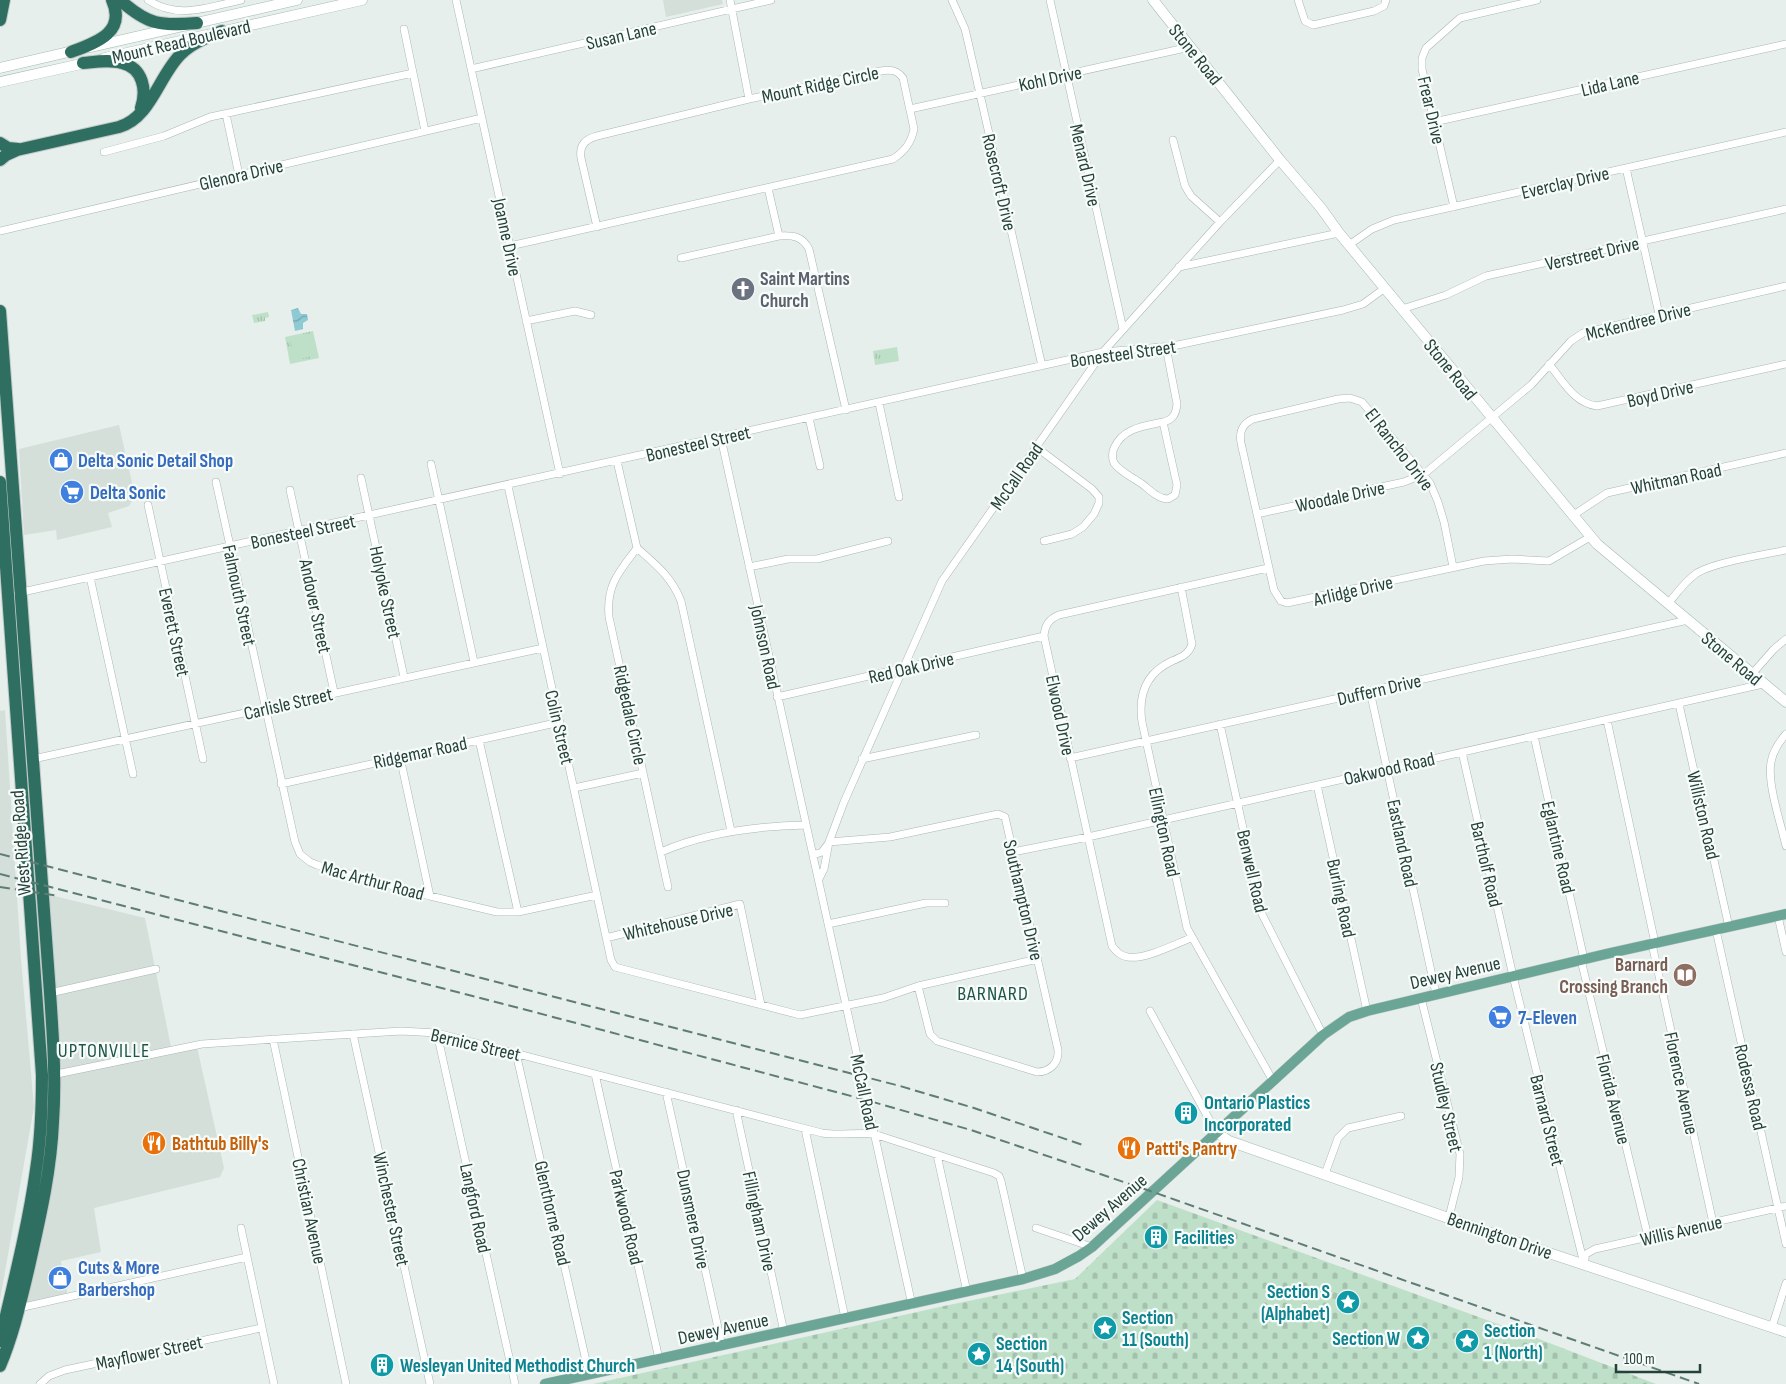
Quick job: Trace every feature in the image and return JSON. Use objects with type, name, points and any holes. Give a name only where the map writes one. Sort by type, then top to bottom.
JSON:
[{"type":"highway","points":[[0,20],[4,0]]},
{"type":"highway","points":[[71,52],[100,40],[110,32],[116,18],[112,0]]},
{"type":"highway","points":[[120,0],[138,15],[151,22],[169,24],[197,23]]},
{"type":"highway","points":[[0,160],[8,153],[21,149],[122,126],[136,117],[144,108],[179,56],[195,43],[222,31]]},
{"type":"highway","points":[[83,63],[117,62],[133,68],[142,81],[144,90],[143,103],[136,117]]},
{"type":"highway","points":[[0,143],[8,148],[21,149]]},
{"type":"highway","name":"West Ridge Road","points":[[0,311],[14,594],[53,1123],[48,1170],[38,1230],[9,1345],[0,1366]]},
{"type":"highway","name":"West Ridge Road","points":[[0,482],[2,524],[14,594],[33,758],[50,993],[48,1075],[42,1104],[36,1170],[14,1282],[0,1341]]},
{"type":"main road","name":"Dewey Avenue","points":[[546,1384],[1023,1280],[1067,1263],[1092,1247],[1323,1035],[1349,1017],[1436,994],[1782,915]]},
{"type":"street","name":"Mount Read Boulevard","points":[[148,0],[165,10],[176,11],[201,9],[241,0]]},
{"type":"street","name":"Mount Read Boulevard","points":[[0,68],[297,0]]},
{"type":"street","name":"Mount Read Boulevard","points":[[0,82],[362,0]]},
{"type":"street","name":"Joanne Drive","points":[[456,0],[560,474]]},
{"type":"street","points":[[730,0],[749,99]]},
{"type":"street","name":"Susan Lane","points":[[471,69],[772,0]]},
{"type":"street","name":"Rosecroft Drive","points":[[952,0],[965,29],[1042,366]]},
{"type":"street","name":"Menard Drive","points":[[1050,0],[1123,330]]},
{"type":"street","name":"Stone Road","points":[[1153,0],[1280,160],[1322,208],[1349,245],[1590,537],[1604,551],[1786,702]]},
{"type":"street","points":[[1298,0],[1305,21],[1313,25],[1380,8],[1384,6],[1386,0]]},
{"type":"street","name":"Frear Drive","points":[[1454,207],[1422,69],[1422,58],[1429,44],[1460,18],[1537,0]]},
{"type":"street","points":[[404,29],[425,131]]},
{"type":"street","name":"Lida Lane","points":[[1434,122],[1786,44]]},
{"type":"street","name":"Kohl Drive","points":[[910,109],[1190,47]]},
{"type":"street","name":"Mount Ridge Circle","points":[[510,246],[597,227],[893,159],[906,148],[912,136],[913,121],[903,78],[897,72],[887,69],[749,99],[587,140],[581,147],[580,158],[597,227]]},
{"type":"street","points":[[104,152],[164,136],[207,118],[413,73]]},
{"type":"street","points":[[226,114],[240,175]]},
{"type":"street","name":"Glenora Drive","points":[[0,231],[482,118]]},
{"type":"street","name":"Everclay Drive","points":[[1349,245],[1383,223],[1786,132]]},
{"type":"street","points":[[1173,140],[1185,186],[1191,196],[1220,222]]},
{"type":"street","name":"McCall Road","points":[[818,879],[824,869],[829,842],[840,811],[942,581],[1103,352],[1220,222],[1280,160]]},
{"type":"street","points":[[1626,168],[1659,314]]},
{"type":"street","points":[[768,188],[779,236]]},
{"type":"street","name":"Verstreet Drive","points":[[1402,309],[1446,295],[1486,276],[1786,209]]},
{"type":"street","points":[[1179,268],[1339,232]]},
{"type":"street","points":[[682,258],[779,236],[790,235],[805,241],[809,249],[846,410]]},
{"type":"street","name":"McKendree Drive","points":[[1491,418],[1531,385],[1571,341],[1583,333],[1786,286]]},
{"type":"street","name":"Bonesteel Street","points":[[14,594],[508,486],[1103,352],[1166,347],[1349,308],[1363,304],[1385,288]]},
{"type":"street","points":[[526,321],[575,311],[591,315]]},
{"type":"street","points":[[1163,422],[1177,485],[1175,495],[1168,499],[1159,497],[1120,468],[1114,463],[1112,456],[1112,452],[1118,442],[1129,431],[1163,422],[1172,418],[1177,410],[1166,347]]},
{"type":"street","name":"Boyd Drive","points":[[1550,364],[1575,396],[1589,405],[1597,406],[1786,364]]},
{"type":"street","name":"El Rancho Drive","points":[[1240,433],[1245,424],[1253,419],[1338,399],[1356,399],[1366,406],[1424,474],[1434,491],[1453,567]]},
{"type":"street","points":[[878,403],[899,497]]},
{"type":"street","points":[[809,418],[820,466]]},
{"type":"street","name":"Woodale Drive","points":[[1256,514],[1404,482],[1424,474],[1491,418]]},
{"type":"street","name":"Arlidge Drive","points":[[1240,433],[1256,514],[1274,590],[1282,601],[1287,603],[1494,560],[1549,561],[1590,537]]},
{"type":"street","name":"Johnson Road","points":[[721,438],[813,855]]},
{"type":"street","points":[[1036,447],[1092,489],[1096,493],[1099,503],[1094,514],[1078,531],[1044,542]]},
{"type":"street","name":"Whitman Road","points":[[1572,516],[1606,493],[1786,454]]},
{"type":"street","points":[[617,461],[637,548],[672,582],[681,601],[731,831]]},
{"type":"street","points":[[432,464],[474,662]]},
{"type":"street","name":"Holyoke Street","points":[[361,478],[404,677]]},
{"type":"street","name":"Falmouth Street","points":[[216,482],[265,708]]},
{"type":"street","name":"Colin Street","points":[[508,486],[606,938],[611,960],[615,967]]},
{"type":"street","name":"Andover Street","points":[[290,490],[334,692]]},
{"type":"street","name":"Everett Street","points":[[148,505],[203,759]]},
{"type":"street","points":[[749,567],[788,559],[817,559],[888,541]]},
{"type":"street","name":"Ridgedale Circle","points":[[637,548],[613,581],[608,606],[609,617],[668,888]]},
{"type":"street","points":[[1668,604],[1690,579],[1702,571],[1786,550]]},
{"type":"street","points":[[1044,636],[1047,623],[1059,615],[1268,568]]},
{"type":"street","points":[[90,577],[133,774]]},
{"type":"street","name":"Ellington Road","points":[[1181,587],[1192,644],[1185,656],[1158,669],[1144,687],[1140,710],[1145,741],[1185,922],[1192,938],[1273,1081]]},
{"type":"street","name":"Duffern Drive","points":[[1070,758],[1688,620]]},
{"type":"street","name":"Red Oak Drive","points":[[777,697],[1044,636]]},
{"type":"street","name":"Elwood Drive","points":[[1044,636],[1112,946],[1118,953],[1128,957],[1140,956],[1192,938]]},
{"type":"street","points":[[1752,674],[1774,649],[1786,639]]},
{"type":"street","name":"Carlisle Street","points":[[33,758],[543,648]]},
{"type":"street","name":"Oakwood Road","points":[[1014,852],[1088,837],[1763,684]]},
{"type":"street","name":"Eastland Road","points":[[1370,691],[1436,994]]},
{"type":"street","name":"Williston Road","points":[[1679,704],[1729,927]]},
{"type":"street","name":"Mac Arthur Road","points":[[265,708],[295,842],[297,849],[304,859],[317,866],[497,912],[518,912],[597,895]]},
{"type":"street","name":"Florence Avenue","points":[[1607,720],[1713,1223]]},
{"type":"street","name":"Ridgemar Road","points":[[281,784],[560,722]]},
{"type":"street","name":"Benwell Road","points":[[1220,724],[1262,914],[1323,1035]]},
{"type":"street","points":[[1786,734],[1774,753],[1770,769],[1786,846]]},
{"type":"street","points":[[862,759],[976,735]]},
{"type":"street","name":"Eglantine Road","points":[[1534,736],[1582,960]]},
{"type":"street","points":[[479,740],[518,912]]},
{"type":"street","name":"Bartholf Road","points":[[1462,752],[1513,976]]},
{"type":"street","points":[[400,757],[430,896]]},
{"type":"street","points":[[574,788],[643,773]]},
{"type":"street","name":"Burling Road","points":[[1317,785],[1367,1011]]},
{"type":"street","name":"Southampton Drive","points":[[829,842],[890,837],[998,814],[1005,817],[1058,1050],[1056,1063],[1044,1071],[1033,1071],[934,1039],[927,1026],[918,986]]},
{"type":"street","points":[[661,852],[690,841],[731,831],[755,827],[806,825]]},
{"type":"street","points":[[813,855],[822,852],[829,842]]},
{"type":"street","name":"McCall Road","points":[[813,855],[912,1305]]},
{"type":"street","points":[[828,924],[926,903],[945,903]]},
{"type":"street","name":"Whitehouse Drive","points":[[606,938],[740,904],[761,1005]]},
{"type":"street","points":[[1782,915],[1786,952]]},
{"type":"street","name":"Rodessa Road","points":[[1716,930],[1782,1207],[1786,1244]]},
{"type":"street","name":"Whitehouse Drive","points":[[615,967],[800,1014],[883,998],[918,986],[1038,959]]},
{"type":"street","name":"Florida Avenue","points":[[1582,960],[1648,1237]]},
{"type":"street","points":[[50,993],[156,969]]},
{"type":"street","name":"Barnard Street","points":[[1513,976],[1584,1264]]},
{"type":"street","name":"Studley Street","points":[[1421,998],[1460,1154],[1458,1182],[1449,1217]]},
{"type":"street","points":[[1150,1011],[1216,1132]]},
{"type":"street","name":"Bernice Street","points":[[48,1075],[193,1046],[401,1031],[438,1033],[830,1134],[874,1134],[998,1176],[1023,1280]]},
{"type":"street","name":"Langford Road","points":[[438,1033],[515,1384]]},
{"type":"street","name":"Winchester Street","points":[[353,1034],[430,1384]]},
{"type":"street","name":"Christian Avenue","points":[[273,1039],[346,1384]]},
{"type":"street","name":"Glenthorne Road","points":[[516,1053],[589,1374]]},
{"type":"street","name":"Parkwood Road","points":[[595,1074],[659,1359]]},
{"type":"street","name":"Dunsmere Drive","points":[[666,1092],[722,1346]]},
{"type":"street","name":"Fillingham Drive","points":[[736,1110],[784,1332]]},
{"type":"street","points":[[1325,1174],[1338,1138],[1348,1128],[1401,1116]]},
{"type":"street","points":[[805,1128],[846,1318]]},
{"type":"street","name":"Bennington Drive","points":[[1216,1132],[1229,1141],[1525,1245],[1786,1332]]},
{"type":"street","points":[[937,1155],[967,1292]]},
{"type":"street","name":"Willis Avenue","points":[[1584,1264],[1586,1254],[1591,1250],[1782,1207]]},
{"type":"street","points":[[241,1228],[274,1384]]},
{"type":"street","points":[[1036,1228],[1092,1247]]},
{"type":"street","points":[[19,1308],[247,1257]]},
{"type":"street","points":[[1772,1328],[1786,1283]]},
{"type":"street","name":"Mayflower Street","points":[[40,1384],[49,1376],[65,1370],[261,1328]]},
{"type":"shaded area","points":[[663,0],[722,0],[723,4],[666,17]]},
{"type":"shaded area","name":"Delta Sonic","points":[[119,425],[135,496],[129,506],[108,513],[112,527],[57,540],[56,530],[24,535],[19,449]]},
{"type":"shaded area","points":[[5,710],[21,959],[34,1107],[0,1300],[0,711]]},
{"type":"shaded area","points":[[42,893],[145,918],[172,1052],[197,1047],[224,1168],[220,1177],[94,1208],[101,1252],[61,1261],[68,1297],[19,1308],[53,1123]]},
{"type":"green space","points":[[268,312],[269,317],[265,318],[265,321],[254,323],[252,315]]},
{"type":"green space","points":[[313,331],[319,358],[290,364],[285,337]]},
{"type":"green space","points":[[309,335],[311,344],[292,348],[290,339]]},
{"type":"green space","points":[[312,347],[313,356],[294,360],[292,351]]},
{"type":"green space","points":[[897,347],[899,361],[875,365],[873,351]]},
{"type":"green space","points":[[1157,1200],[1539,1339],[1656,1384],[593,1384],[944,1306],[1075,1279]]},
{"type":"water","points":[[298,308],[301,314],[307,314],[308,320],[303,323],[303,329],[295,331],[291,310]]},
{"type":"railway","points":[[0,854],[900,1086],[974,1108],[1083,1145]]},
{"type":"railway","points":[[0,874],[538,1013],[866,1100],[971,1130],[1699,1384]]},
{"type":"railway","points":[[0,887],[59,896]]},
{"type":"place","name":"Saint Martins Church","points":[[743,289]]},
{"type":"place","name":"Delta Sonic Detail Shop","points":[[61,460]]},
{"type":"place","name":"Delta Sonic","points":[[72,492]]},
{"type":"place","name":"Barnard Crossing Branch","points":[[1685,975]]},
{"type":"place","name":"7-Eleven","points":[[1500,1017]]},
{"type":"place","name":"Ontario Plastics Incorporated","points":[[1186,1113]]},
{"type":"place","name":"Bathtub Billy's","points":[[154,1143]]},
{"type":"place","name":"Patti's Pantry","points":[[1129,1148]]},
{"type":"place","name":"Facilities","points":[[1156,1237]]},
{"type":"place","name":"Cuts & More Barbershop","points":[[60,1278]]},
{"type":"place","name":"Section S (Alphabet)","points":[[1348,1302]]},
{"type":"place","name":"Section 11 (South)","points":[[1105,1328]]},
{"type":"place","name":"Section W","points":[[1418,1338]]},
{"type":"place","name":"Section 1 (North)","points":[[1467,1341]]},
{"type":"place","name":"Section 14 (South)","points":[[979,1354]]},
{"type":"place","name":"Wesleyan United Methodist Church","points":[[382,1365]]},
{"type":"district","name":"BARNARD","points":[[993,993]]},
{"type":"district","name":"UPTONVILLE","points":[[104,1050]]}]
